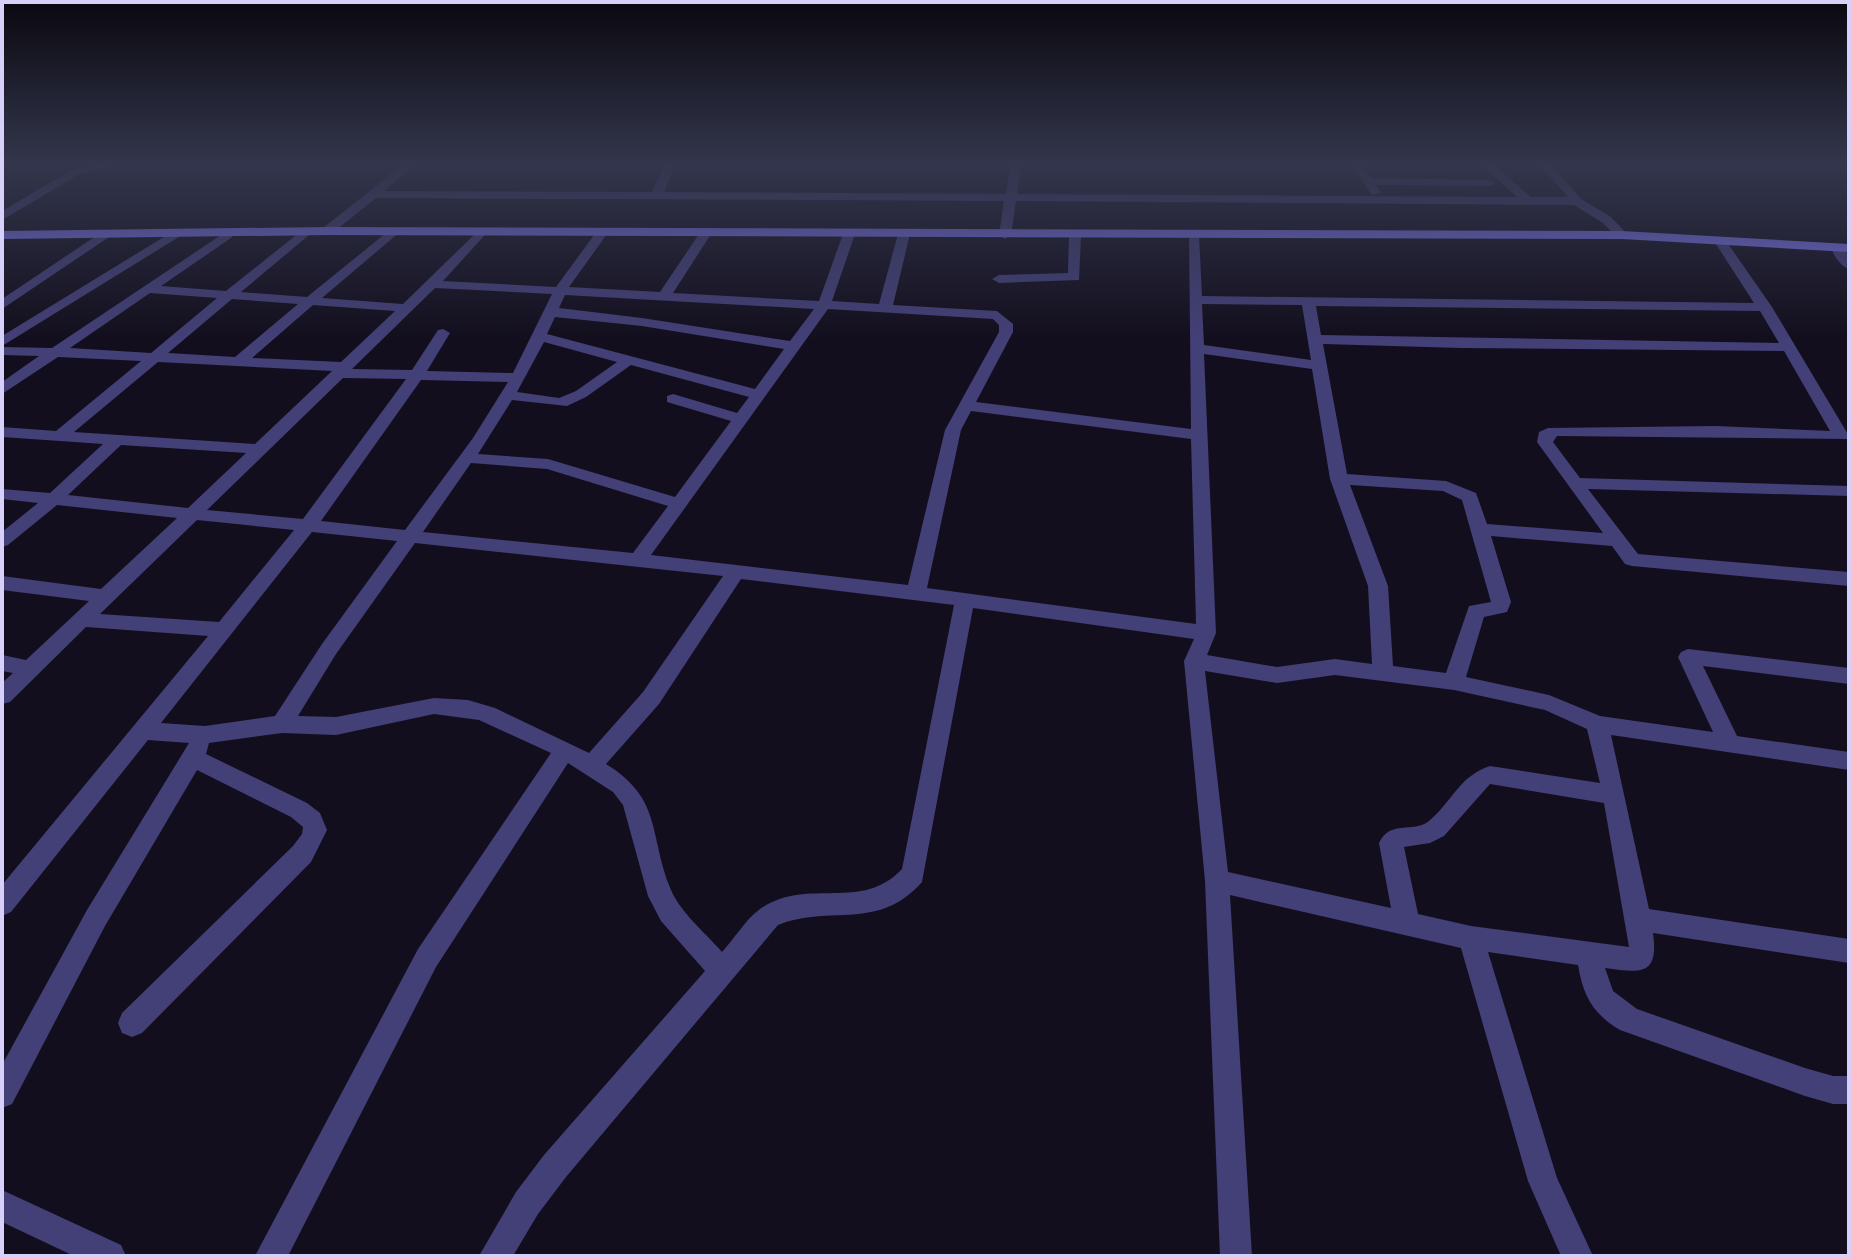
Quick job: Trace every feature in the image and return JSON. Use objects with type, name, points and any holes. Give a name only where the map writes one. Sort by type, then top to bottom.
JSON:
[{"type":"main road","points":[[2,235],[227,235],[327,231],[479,234],[1622,235],[1842,248]]},
{"type":"street","points":[[327,231],[337,223]]},
{"type":"street","points":[[1005,235],[1006,223]]},
{"type":"street","points":[[1610,223],[1622,235]]},
{"type":"street","points":[[59,436],[305,232]]},
{"type":"street","points":[[239,361],[391,233]]},
{"type":"street","points":[[2,696],[432,284],[479,234]]},
{"type":"street","points":[[282,724],[329,649],[467,458],[519,378],[560,291],[601,234]]},
{"type":"street","points":[[664,296],[705,234]]},
{"type":"street","points":[[638,560],[824,305],[849,234]]},
{"type":"street","points":[[885,308],[904,234]]},
{"type":"street","points":[[6,299],[106,235]]},
{"type":"street","points":[[2,342],[176,235]]},
{"type":"street","points":[[2,389],[227,235]]},
{"type":"street","points":[[999,279],[1074,277],[1075,235]]},
{"type":"street","points":[[1193,235],[1206,633],[1194,661],[1217,881],[1236,1256]]},
{"type":"street","points":[[1720,241],[1765,307],[1845,442]]},
{"type":"street","points":[[1842,248],[1849,265]]},
{"type":"street","points":[[432,284],[997,315],[1003,319],[1006,332],[985,376],[964,405],[953,430],[916,593]]},
{"type":"street","points":[[146,289],[406,308]]},
{"type":"street","points":[[1195,300],[1765,307]]},
{"type":"street","points":[[1308,302],[1339,479],[1378,586],[1383,673]]},
{"type":"street","points":[[550,312],[630,320],[719,337],[794,346]]},
{"type":"street","points":[[2,904],[85,806],[310,525],[418,375],[443,333]]},
{"type":"street","points":[[539,336],[758,395]]},
{"type":"street","points":[[1313,339],[1789,347]]},
{"type":"street","points":[[1196,348],[1319,366]]},
{"type":"street","points":[[2,351],[519,378]]},
{"type":"street","points":[[508,395],[548,403],[568,401],[630,359]]},
{"type":"street","points":[[673,399],[741,419]]},
{"type":"street","points":[[964,405],[1199,435]]},
{"type":"street","points":[[1845,442],[1716,431],[1554,431],[1545,435],[1545,442],[1632,560],[1849,579]]},
{"type":"street","points":[[2,432],[261,449]]},
{"type":"street","points":[[2,541],[54,499],[116,440]]},
{"type":"street","points":[[467,458],[548,464],[679,504]]},
{"type":"street","points":[[1339,479],[1446,486],[1470,497],[1501,602],[1500,607],[1476,611],[1454,682]]},
{"type":"street","points":[[1577,483],[1849,491]]},
{"type":"street","points":[[2,494],[736,571],[1206,633]]},
{"type":"street","points":[[1479,529],[1617,540]]},
{"type":"street","points":[[591,766],[651,698],[736,571]]},
{"type":"street","points":[[2,583],[107,597]]},
{"type":"street","points":[[495,1256],[519,1215],[555,1166],[721,969],[769,917],[800,905],[877,903],[900,892],[913,874],[965,599]]},
{"type":"street","points":[[82,620],[224,630]]},
{"type":"street","points":[[1730,745],[1688,657],[1849,676]]},
{"type":"street","points":[[1194,661],[1277,675],[1335,667],[1454,682],[1549,703],[1597,724],[1849,761]]},
{"type":"street","points":[[2,663],[31,669]]},
{"type":"street","points":[[2,1094],[96,918],[199,746],[282,724],[336,726],[417,709],[449,706],[487,714],[565,750],[614,780],[634,801],[657,888],[670,913],[721,969]]},
{"type":"street","points":[[1217,881],[1471,938],[1635,960],[1643,955],[1638,919],[1597,724]]},
{"type":"street","points":[[132,1023],[302,854],[315,834],[311,817],[199,746],[143,731]]},
{"type":"street","points":[[271,1256],[427,958],[565,750]]},
{"type":"street","points":[[1407,924],[1391,843],[1395,838],[1430,833],[1436,829],[1481,778],[1490,775],[1507,777],[1614,795]]},
{"type":"street","points":[[1638,919],[1849,951]]},
{"type":"street","points":[[1471,938],[1543,1181],[1577,1256]]},
{"type":"street","points":[[1590,954],[1596,993],[1608,1008],[1630,1020],[1805,1082],[1833,1090],[1849,1090]]},
{"type":"street","points":[[2,1206],[110,1256]]}]
